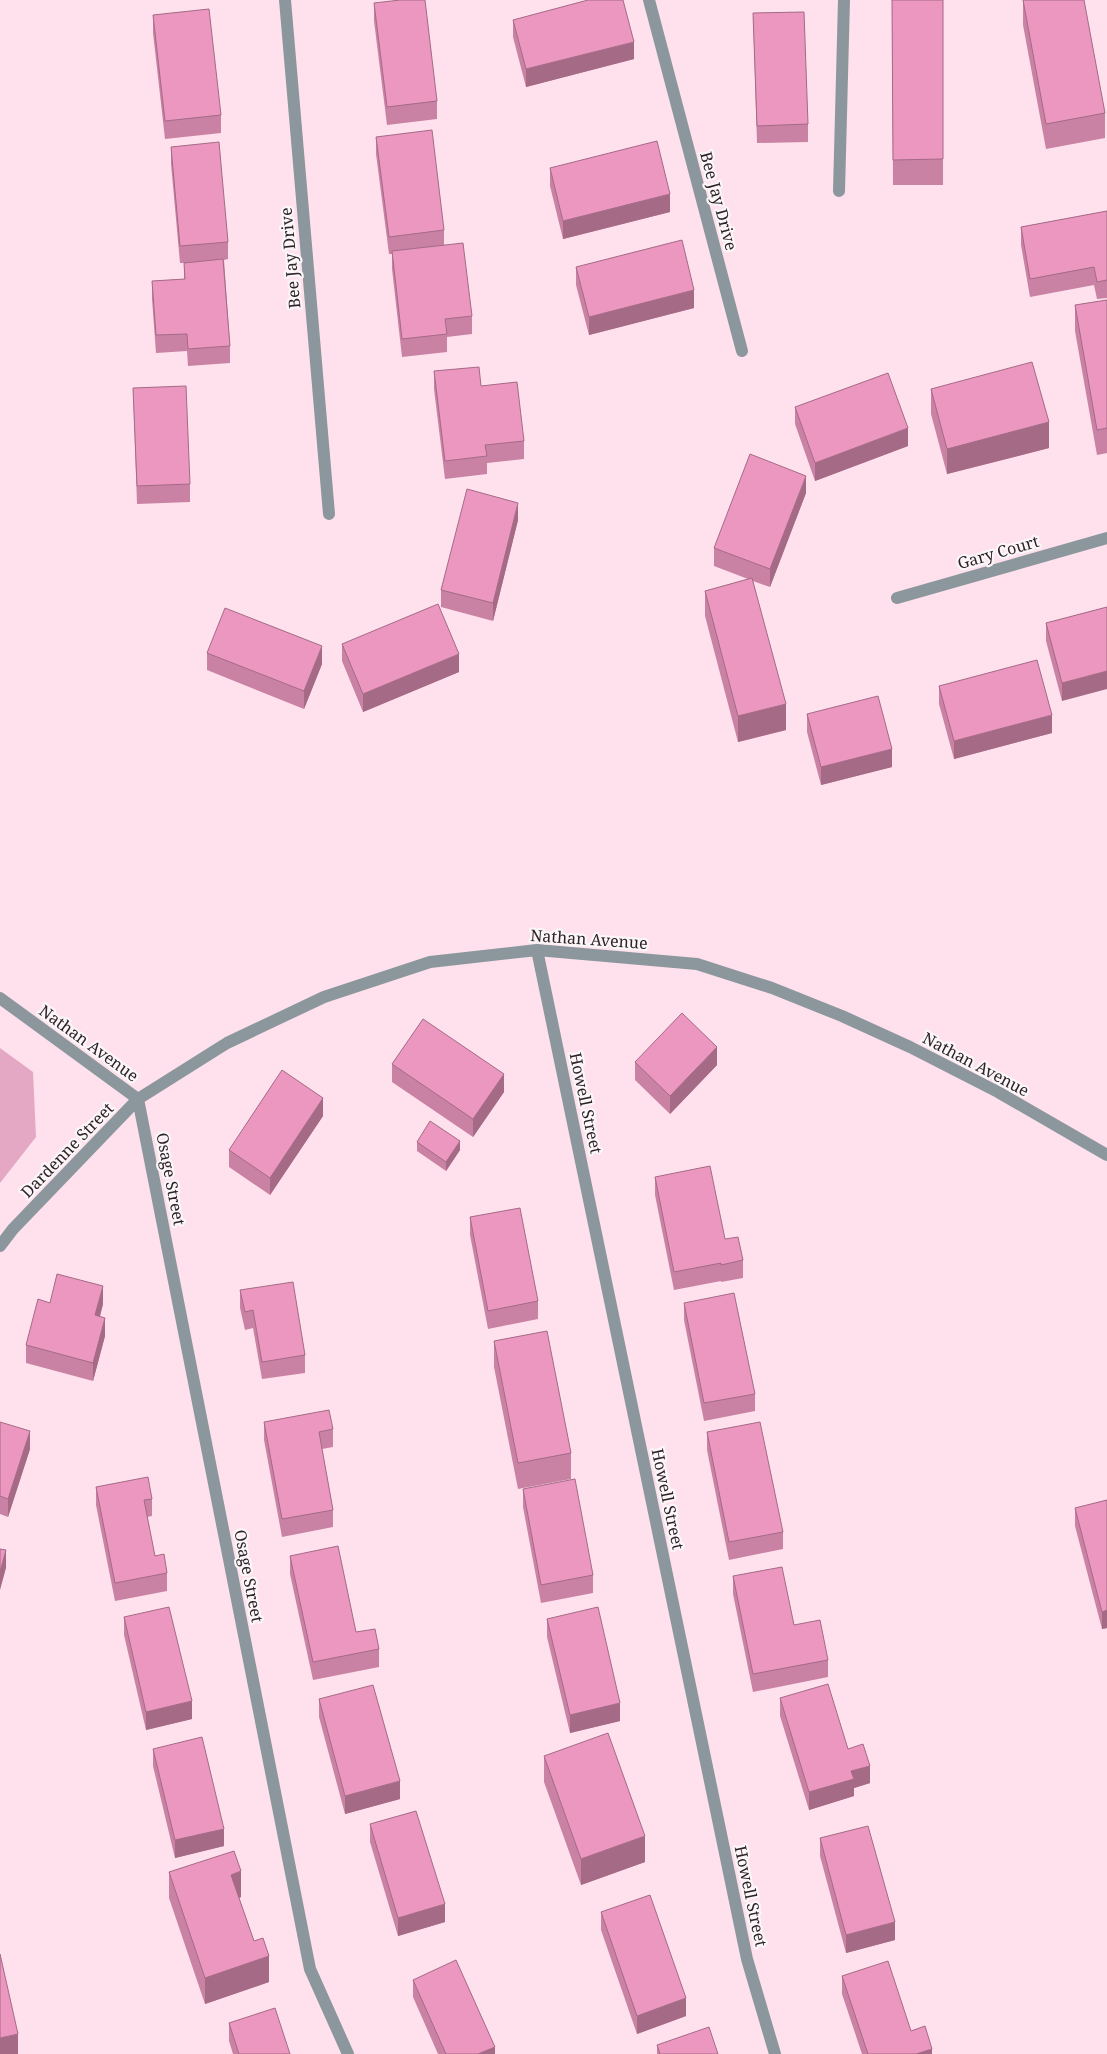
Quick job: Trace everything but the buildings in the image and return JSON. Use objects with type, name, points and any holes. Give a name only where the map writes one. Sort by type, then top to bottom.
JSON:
[{"type":"street","name":"Bee Jay Drive","points":[[285,0],[329,514]]},
{"type":"street","name":"Bee Jay Drive","points":[[649,0],[742,351]]},
{"type":"street","points":[[839,192],[844,0]]},
{"type":"street","name":"Gary Court","points":[[897,598],[1107,538]]},
{"type":"street","name":"Nathan Avenue","points":[[0,998],[138,1099],[227,1043],[324,997],[430,962],[537,950],[696,964],[772,988],[842,1016],[998,1092],[1107,1155]]},
{"type":"street","name":"Howell Street","points":[[537,950],[745,1949],[775,2054]]},
{"type":"street","name":"Dardenne Street","points":[[0,1246],[13,1229],[138,1099]]},
{"type":"street","name":"Osage Street","points":[[138,1099],[310,1969],[348,2054]]},
{"type":"shaded area","points":[[0,1048],[33,1072],[36,1137],[0,1183]]}]
